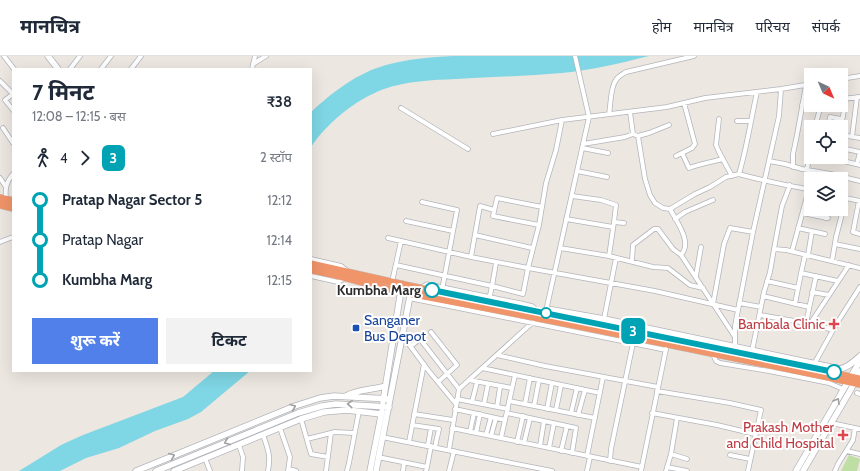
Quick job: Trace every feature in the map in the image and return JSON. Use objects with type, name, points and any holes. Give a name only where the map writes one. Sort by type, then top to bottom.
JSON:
[{"type":"highway","points":[[0,205],[12,208]]},
{"type":"highway","points":[[312,265],[320,269]]},
{"type":"highway","points":[[312,270],[320,269],[402,284],[410,293]]},
{"type":"highway","points":[[347,274],[400,292],[534,318],[666,347],[856,379]]},
{"type":"highway","points":[[410,293],[422,288],[442,290],[520,306],[534,318]]},
{"type":"highway","points":[[534,318],[546,311],[813,365],[856,379]]},
{"type":"street","points":[[4,56],[13,68]]},
{"type":"street","points":[[48,56],[57,68]]},
{"type":"street","points":[[71,68],[80,56]]},
{"type":"street","points":[[102,68],[111,56]]},
{"type":"street","points":[[132,68],[141,56]]},
{"type":"street","points":[[253,67],[255,56]]},
{"type":"street","points":[[253,67],[266,56]]},
{"type":"street","points":[[575,56],[589,117],[546,311],[604,319],[735,349],[735,326],[739,303],[779,116],[781,89]]},
{"type":"street","points":[[609,114],[613,86],[616,79],[620,76],[626,72],[694,56]]},
{"type":"street","points":[[848,78],[860,76]]},
{"type":"street","points":[[0,81],[12,93]]},
{"type":"street","points":[[493,134],[562,120],[667,107],[705,98],[804,85]]},
{"type":"street","points":[[739,174],[745,154],[750,121],[757,92]]},
{"type":"street","points":[[12,95],[5,100],[12,109]]},
{"type":"street","points":[[793,167],[793,154],[798,135],[804,95]]},
{"type":"street","points":[[848,98],[859,97],[858,110],[852,137]]},
{"type":"street","points":[[676,156],[692,148],[695,144],[684,103]]},
{"type":"street","points":[[401,108],[468,149]]},
{"type":"street","points":[[630,112],[633,134]]},
{"type":"street","points":[[829,120],[830,117],[841,119],[842,112]]},
{"type":"street","points":[[520,306],[562,120]]},
{"type":"street","points":[[719,120],[716,145],[732,176]]},
{"type":"street","points":[[737,121],[750,121]]},
{"type":"street","points":[[582,146],[633,134],[638,136],[669,125]]},
{"type":"street","points":[[3,128],[12,142]]},
{"type":"street","points":[[638,136],[645,179],[650,195],[655,203],[663,208],[670,209],[726,177],[739,174],[764,182],[790,185],[804,188]]},
{"type":"street","points":[[848,136],[860,138]]},
{"type":"street","points":[[582,146],[608,152]]},
{"type":"street","points":[[848,149],[860,152],[858,164],[848,162]]},
{"type":"street","points":[[682,153],[689,168],[697,164],[723,159]]},
{"type":"street","points":[[769,161],[831,174],[860,182]]},
{"type":"street","points":[[807,170],[808,164]]},
{"type":"street","points":[[577,171],[607,177]]},
{"type":"street","points":[[6,187],[12,176]]},
{"type":"street","points":[[0,178],[6,187],[8,198]]},
{"type":"street","points":[[752,352],[782,206],[790,185]]},
{"type":"street","points":[[572,196],[601,200],[616,205],[609,256]]},
{"type":"street","points":[[539,225],[493,216],[494,210],[497,198],[542,207]]},
{"type":"street","points":[[848,199],[859,201],[858,216],[853,232],[860,234]]},
{"type":"street","points":[[675,219],[685,212],[713,200]]},
{"type":"street","points":[[422,202],[457,210],[442,290]]},
{"type":"street","points":[[471,257],[480,206],[494,210]]},
{"type":"street","points":[[670,209],[681,228],[686,242],[685,251],[681,255]]},
{"type":"street","points":[[792,252],[804,210]]},
{"type":"street","points":[[817,216],[827,218],[827,216]]},
{"type":"street","points":[[832,261],[840,216]]},
{"type":"street","points":[[566,219],[613,227]]},
{"type":"street","points":[[406,221],[453,231]]},
{"type":"street","points":[[614,222],[624,223]]},
{"type":"street","points":[[713,304],[724,244],[730,228],[753,232]]},
{"type":"street","points":[[798,228],[825,234]]},
{"type":"street","points":[[632,261],[633,245],[654,229],[658,229],[674,249],[681,255],[696,276],[735,337]]},
{"type":"street","points":[[796,304],[801,273],[812,232]]},
{"type":"street","points":[[475,235],[532,248]]},
{"type":"street","points":[[0,242],[12,237]]},
{"type":"street","points":[[388,238],[496,263],[656,291],[738,310]]},
{"type":"street","points":[[392,282],[401,241]]},
{"type":"street","points":[[835,244],[860,249]]},
{"type":"street","points":[[696,276],[701,247]]},
{"type":"street","points":[[560,248],[609,256],[652,267],[668,268],[690,285],[704,288]]},
{"type":"street","points":[[774,249],[860,268]]},
{"type":"street","points":[[604,319],[616,258]]},
{"type":"street","points":[[312,259],[341,266],[347,274],[338,282],[312,276]]},
{"type":"street","points":[[489,300],[496,263]]},
{"type":"street","points":[[396,265],[523,294]]},
{"type":"street","points":[[808,324],[849,265]]},
{"type":"street","points":[[801,273],[838,281]]},
{"type":"street","points":[[808,324],[809,307],[816,276]]},
{"type":"street","points":[[767,282],[798,288]]},
{"type":"street","points":[[376,471],[386,406],[385,386],[402,284]]},
{"type":"street","points":[[860,287],[813,365],[840,369],[846,368],[860,356]]},
{"type":"street","points":[[812,292],[829,295]]},
{"type":"street","points":[[386,399],[402,335],[410,293]]},
{"type":"street","points":[[763,296],[809,307]]},
{"type":"street","points":[[739,303],[761,307]]},
{"type":"street","points":[[760,315],[833,330]]},
{"type":"street","points":[[449,471],[452,450],[452,428],[459,389],[497,355],[534,318],[633,344],[666,347],[641,469],[610,460],[452,428]]},
{"type":"street","points":[[431,332],[457,365],[438,382]]},
{"type":"street","points":[[402,335],[438,382],[457,401],[497,406],[530,418],[576,428],[572,453]]},
{"type":"street","points":[[411,346],[420,339],[459,389]]},
{"type":"street","points":[[610,460],[624,381],[633,344]]},
{"type":"street","points":[[712,354],[716,361],[720,363],[829,383],[843,389]]},
{"type":"street","points":[[497,355],[657,389],[730,402],[761,410],[748,471]]},
{"type":"street","points":[[803,471],[856,379],[860,361]]},
{"type":"street","points":[[409,442],[424,364]]},
{"type":"street","points":[[482,368],[600,393]]},
{"type":"street","points":[[501,438],[515,375]]},
{"type":"street","points":[[587,471],[603,377]]},
{"type":"street","points":[[525,404],[530,378]]},
{"type":"street","points":[[796,471],[843,389],[856,379]]},
{"type":"street","points":[[469,380],[512,388]]},
{"type":"street","points":[[534,406],[539,380]]},
{"type":"street","points":[[472,402],[477,382]]},
{"type":"street","points":[[547,408],[552,383]]},
{"type":"street","points":[[484,404],[488,384]]},
{"type":"street","points":[[556,410],[561,385]]},
{"type":"street","points":[[346,396],[356,392],[385,386]]},
{"type":"street","points":[[497,406],[500,386]]},
{"type":"street","points":[[571,413],[577,388]]},
{"type":"street","points":[[578,415],[585,390]]},
{"type":"street","points":[[136,471],[295,406],[320,398],[346,396],[386,399]]},
{"type":"street","points":[[509,401],[595,418]]},
{"type":"street","points":[[156,471],[298,413],[322,406],[336,404],[386,406]]},
{"type":"street","points":[[370,471],[381,414],[386,406]]},
{"type":"street","points":[[455,409],[505,420]]},
{"type":"street","points":[[174,471],[301,419],[324,412],[337,410],[381,414]]},
{"type":"street","points":[[347,471],[359,411]]},
{"type":"street","points":[[470,432],[474,413]]},
{"type":"street","points":[[652,413],[717,425],[755,434]]},
{"type":"street","points":[[414,414],[454,420]]},
{"type":"street","points":[[476,433],[480,414]]},
{"type":"street","points":[[517,442],[523,416]]},
{"type":"street","points":[[486,435],[491,417]]},
{"type":"street","points":[[491,436],[496,418]]},
{"type":"street","points":[[524,443],[530,418]]},
{"type":"street","points":[[676,418],[667,469],[687,471]]},
{"type":"street","points":[[301,419],[311,454],[328,457]]},
{"type":"street","points":[[540,446],[544,421]]},
{"type":"street","points":[[549,448],[554,423]]},
{"type":"street","points":[[835,471],[853,440],[858,428],[836,424]]},
{"type":"street","points":[[412,425],[439,429],[431,446]]},
{"type":"street","points":[[561,451],[567,426]]},
{"type":"street","points":[[280,428],[290,457],[288,470],[296,471]]},
{"type":"street","points":[[378,457],[427,469],[431,446],[431,428]]},
{"type":"street","points":[[307,439],[331,433],[354,433]]},
{"type":"street","points":[[326,471],[331,433]]},
{"type":"street","points":[[263,435],[270,461],[268,471]]},
{"type":"street","points":[[382,437],[552,471]]},
{"type":"street","points":[[238,445],[242,457],[242,471]]},
{"type":"street","points":[[847,451],[860,454]]},
{"type":"street","points":[[670,454],[687,459]]},
{"type":"street","points":[[730,455],[750,459]]},
{"type":"street","points":[[205,458],[210,471]]},
{"type":"street","points":[[403,471],[404,463]]},
{"type":"green space","points":[[849,455],[860,459],[857,471],[841,471]]},
{"type":"water","points":[[649,56],[573,72],[429,80],[393,86],[373,93],[353,105],[325,129],[312,146],[312,111],[346,84],[375,68],[403,61],[436,57]]},
{"type":"water","points":[[213,372],[249,372],[201,412],[188,419],[155,431],[119,448],[86,458],[60,471],[19,471],[61,445],[83,435],[183,397]]},
{"type":"bus line","name":"3","points":[[432,290],[834,372]]},
{"type":"place","name":"Kumbha Marg","points":[[432,290]]},
{"type":"place","name":"Bambala Clinic","points":[[834,324]]},
{"type":"place","name":"Sanganer Bus Depot","points":[[356,328]]},
{"type":"place","name":"Prakash Mother and Child Hospital","points":[[843,435]]}]
